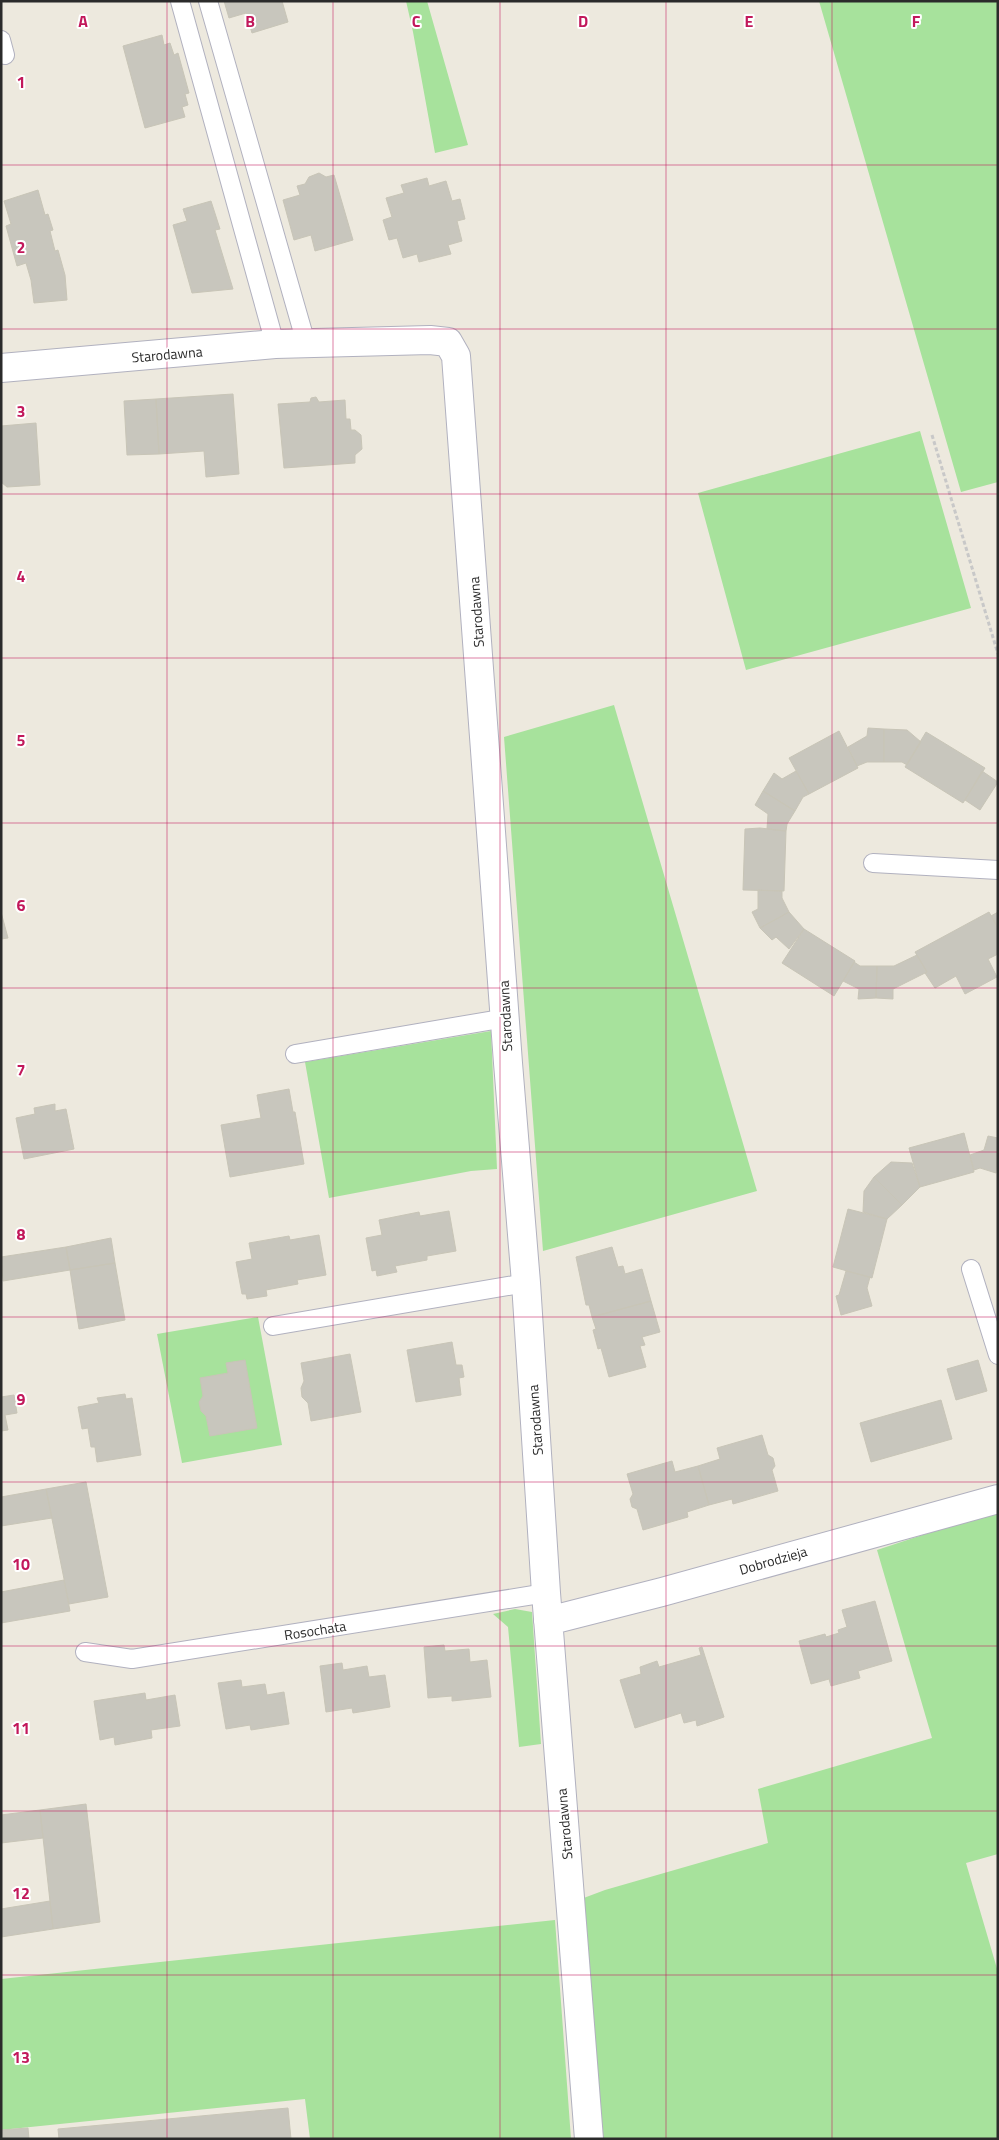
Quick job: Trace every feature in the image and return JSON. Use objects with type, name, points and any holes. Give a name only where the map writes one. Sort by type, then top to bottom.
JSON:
[{"type":"street","name":"Starodawna","points":[[1,368],[275,344],[306,343],[430,340],[448,342],[456,356],[526,1282],[548,1620],[589,2139]]},
{"type":"street","name":"Dobrodzieja","points":[[548,1620],[662,1592],[998,1499]]},
{"type":"lane","points":[[180,1],[275,344]]},
{"type":"lane","points":[[208,1],[306,343]]},
{"type":"lane","points":[[873,863],[998,870]]},
{"type":"lane","points":[[296,1054],[506,1018]]},
{"type":"lane","points":[[972,1269],[998,1355]]},
{"type":"lane","points":[[273,1326],[526,1282]]},
{"type":"lane","name":"Rosochata","points":[[85,1652],[132,1659],[546,1593]]},
{"type":"path","points":[[932,434],[998,654]]},
{"type":"green space","points":[[406,1],[427,1],[468,145],[435,153]]},
{"type":"green space","points":[[819,1],[998,1],[998,482],[961,492]]},
{"type":"green space","points":[[920,431],[971,608],[746,670],[698,493]]},
{"type":"green space","points":[[614,705],[757,1191],[543,1251],[504,737]]},
{"type":"green space","points":[[491,1031],[497,1169],[471,1171],[329,1198],[305,1062]]},
{"type":"green space","points":[[258,1317],[282,1445],[182,1463],[157,1334]]},
{"type":"green space","points":[[998,1510],[998,1854],[966,1863],[998,1972],[998,2139],[600,2139],[581,1899],[605,1890],[768,1843],[758,1789],[932,1738],[877,1550]]},
{"type":"green space","points":[[515,1609],[532,1612],[541,1744],[519,1747],[508,1627],[493,1614]]},
{"type":"green space","points":[[555,1920],[571,2139],[310,2139],[305,2099],[1,2130],[1,1979]]},
{"type":"building","points":[[224,1],[282,1],[288,22],[252,33],[246,13],[229,18]]},
{"type":"building","points":[[162,35],[164,45],[170,43],[174,55],[178,53],[189,93],[185,94],[188,105],[182,107],[185,117],[145,128],[123,46]]},
{"type":"building","points":[[319,173],[326,177],[334,175],[353,240],[315,251],[311,235],[294,240],[283,200],[300,195],[297,186],[305,184],[309,177]]},
{"type":"building","points":[[427,178],[429,186],[446,181],[452,201],[460,199],[465,219],[457,221],[462,241],[448,245],[451,254],[419,262],[417,254],[403,258],[397,238],[389,240],[383,220],[392,217],[386,198],[404,193],[401,185]]},
{"type":"building","points":[[38,190],[45,215],[48,214],[53,230],[50,231],[55,251],[58,250],[65,275],[67,300],[34,303],[31,280],[26,263],[17,266],[6,226],[11,224],[4,201]]},
{"type":"building","points":[[211,201],[220,229],[215,230],[233,289],[192,293],[173,225],[187,221],[183,209]]},
{"type":"building","points":[[233,394],[239,474],[206,477],[204,451],[159,454],[156,399]]},
{"type":"building","points":[[316,397],[319,402],[345,400],[346,419],[350,419],[351,430],[355,430],[361,435],[362,449],[355,455],[355,463],[284,468],[278,404],[310,402],[311,398]]},
{"type":"building","points":[[156,399],[159,454],[127,455],[124,401]]},
{"type":"building","points":[[36,423],[40,485],[7,487],[1,482],[1,426]]},
{"type":"building","points":[[868,728],[884,729],[884,762],[867,762],[857,766],[848,747],[867,736]]},
{"type":"building","points":[[884,729],[907,730],[921,742],[907,765],[902,762],[884,762]]},
{"type":"building","points":[[839,731],[858,768],[809,794],[789,758]]},
{"type":"building","points":[[926,732],[985,768],[963,803],[905,767]]},
{"type":"building","points":[[796,771],[809,794],[803,797],[795,811],[763,791],[774,773],[782,779]]},
{"type":"building","points":[[982,771],[998,782],[980,810],[965,800]]},
{"type":"building","points":[[763,791],[795,811],[787,824],[786,831],[767,829],[768,814],[755,805]]},
{"type":"building","points":[[760,828],[786,831],[784,891],[743,890],[745,829]]},
{"type":"building","points":[[758,890],[782,891],[782,898],[789,912],[760,928],[752,912],[758,909]]},
{"type":"building","points":[[1,912],[8,938],[1,939]]},
{"type":"building","points":[[789,912],[804,929],[789,949],[776,937],[772,940],[760,928]]},
{"type":"building","points":[[989,912],[998,928],[998,954],[988,959],[997,977],[965,994],[956,976],[935,988],[915,952]]},
{"type":"building","points":[[998,912],[998,928],[991,916]]},
{"type":"building","points":[[804,929],[855,961],[834,996],[782,963]]},
{"type":"building","points":[[917,955],[927,972],[893,989],[893,999],[876,998],[877,966],[894,966]]},
{"type":"building","points":[[854,962],[860,966],[877,966],[876,998],[858,999],[859,989],[843,981]]},
{"type":"building","points":[[289,1089],[304,1164],[230,1177],[221,1125],[261,1118],[257,1095]]},
{"type":"building","points":[[55,1104],[55,1111],[66,1109],[74,1149],[24,1159],[16,1118],[35,1114],[34,1108]]},
{"type":"building","points":[[964,1133],[974,1172],[920,1187],[909,1148]]},
{"type":"building","points":[[988,1136],[998,1138],[996,1173],[980,1168],[974,1170],[970,1155],[984,1150]]},
{"type":"building","points":[[891,1162],[912,1163],[920,1187],[902,1205],[874,1177]]},
{"type":"building","points":[[874,1177],[902,1205],[887,1219],[863,1212],[864,1191]]},
{"type":"building","points":[[848,1209],[887,1219],[872,1278],[833,1267]]},
{"type":"building","points":[[449,1211],[456,1251],[427,1256],[427,1260],[395,1266],[397,1272],[377,1276],[376,1270],[372,1271],[366,1238],[382,1235],[379,1220],[419,1212],[420,1216]]},
{"type":"building","points":[[319,1235],[326,1275],[297,1280],[298,1284],[266,1290],[267,1296],[247,1299],[246,1294],[242,1294],[236,1262],[252,1259],[249,1243],[289,1236],[290,1240]]},
{"type":"building","points":[[111,1238],[115,1263],[70,1270],[66,1247]]},
{"type":"building","points":[[66,1247],[70,1270],[3,1281],[1,1257]]},
{"type":"building","points":[[612,1247],[618,1267],[623,1266],[625,1274],[642,1269],[651,1301],[592,1317],[589,1305],[586,1305],[576,1257]]},
{"type":"building","points":[[115,1263],[125,1320],[79,1329],[70,1270]]},
{"type":"building","points":[[846,1271],[870,1277],[867,1288],[872,1306],[841,1315],[836,1296],[839,1295]]},
{"type":"building","points":[[651,1301],[660,1332],[642,1337],[645,1345],[640,1346],[646,1367],[609,1377],[601,1348],[598,1349],[593,1330],[596,1329],[592,1317]]},
{"type":"building","points":[[452,1342],[456,1365],[462,1365],[464,1377],[459,1378],[461,1395],[416,1402],[407,1350]]},
{"type":"building","points":[[350,1354],[361,1412],[311,1421],[308,1403],[302,1397],[301,1388],[304,1381],[301,1363]]},
{"type":"building","points":[[245,1360],[257,1428],[210,1436],[206,1416],[201,1411],[199,1402],[203,1396],[200,1378],[228,1373],[226,1363]]},
{"type":"building","points":[[978,1360],[987,1391],[956,1400],[947,1369]]},
{"type":"building","points":[[125,1394],[126,1399],[132,1398],[141,1455],[97,1462],[95,1447],[91,1447],[88,1428],[82,1429],[78,1407],[99,1403],[97,1398]]},
{"type":"building","points":[[14,1395],[17,1413],[5,1415],[8,1430],[1,1431],[1,1397]]},
{"type":"building","points":[[941,1400],[952,1439],[871,1462],[860,1423]]},
{"type":"building","points":[[762,1435],[768,1455],[773,1458],[775,1466],[772,1470],[778,1491],[733,1504],[732,1499],[709,1505],[698,1466],[720,1459],[717,1448]]},
{"type":"building","points":[[672,1461],[675,1472],[698,1466],[709,1505],[687,1512],[688,1517],[643,1530],[637,1509],[632,1507],[630,1499],[633,1494],[627,1474]]},
{"type":"building","points":[[86,1482],[108,1597],[69,1604],[46,1489]]},
{"type":"building","points":[[46,1489],[52,1518],[1,1526],[1,1497]]},
{"type":"building","points":[[64,1580],[70,1611],[1,1623],[1,1592]]},
{"type":"building","points":[[875,1601],[892,1661],[858,1671],[860,1678],[831,1686],[829,1679],[811,1684],[799,1641],[825,1634],[826,1637],[839,1633],[838,1630],[847,1627],[842,1610]]},
{"type":"building","points":[[444,1645],[445,1651],[469,1649],[470,1662],[487,1660],[491,1697],[452,1701],[452,1696],[428,1698],[424,1647]]},
{"type":"building","points":[[702,1647],[724,1717],[697,1726],[696,1720],[684,1723],[681,1713],[635,1728],[620,1680],[641,1674],[640,1667],[657,1661],[659,1667],[701,1655],[699,1648]]},
{"type":"building","points":[[342,1663],[343,1670],[367,1666],[369,1677],[385,1675],[390,1707],[353,1713],[352,1708],[326,1712],[320,1666]]},
{"type":"building","points":[[241,1680],[242,1687],[265,1684],[267,1695],[284,1692],[289,1724],[251,1730],[250,1725],[226,1729],[218,1683]]},
{"type":"building","points":[[145,1693],[146,1700],[175,1695],[180,1726],[151,1730],[152,1738],[115,1745],[114,1737],[100,1740],[94,1701]]},
{"type":"building","points":[[86,1804],[100,1922],[53,1929],[40,1810]]},
{"type":"building","points":[[40,1810],[43,1838],[1,1843],[1,1815]]},
{"type":"building","points":[[50,1901],[53,1929],[1,1937],[1,1909]]},
{"type":"building","points":[[288,2108],[291,2139],[59,2139],[58,2129]]},
{"type":"building","points":[[28,2128],[29,2139],[1,2139],[1,2130]]}]
